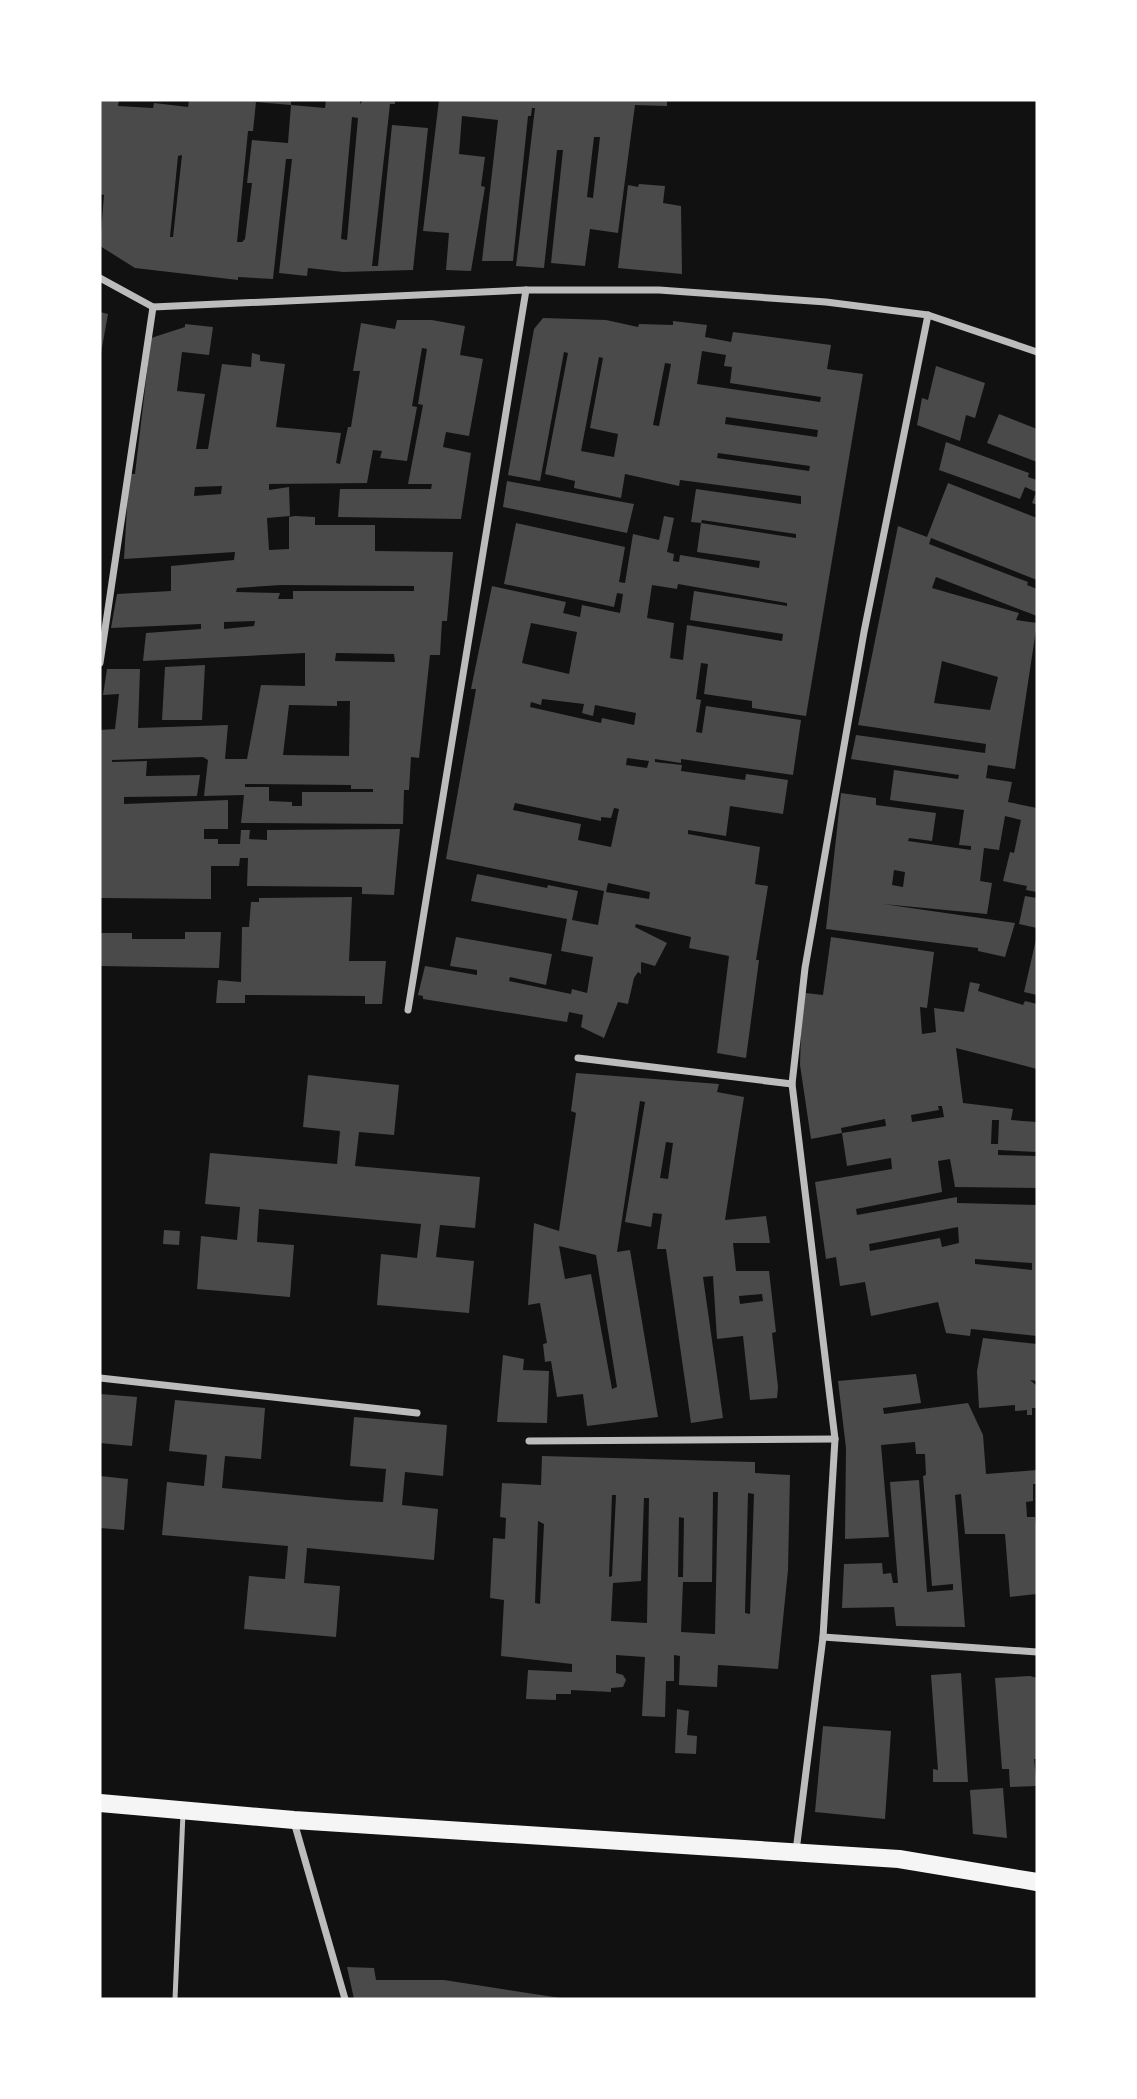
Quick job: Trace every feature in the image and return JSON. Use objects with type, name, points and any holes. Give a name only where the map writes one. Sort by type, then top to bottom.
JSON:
[{"type":"main road","points":[[100,1803],[294,1820],[899,1859],[1037,1882]]},
{"type":"street","points":[[100,278],[153,307],[526,290],[660,290],[740,294],[928,315],[1037,352]]},
{"type":"street","points":[[408,1010],[526,290]]},
{"type":"street","points":[[100,663],[153,307]]},
{"type":"street","points":[[796,1852],[823,1637],[835,1438],[792,1084],[805,968],[864,632],[928,315]]},
{"type":"street","points":[[578,1058],[792,1084]]},
{"type":"street","points":[[100,1378],[416,1413]]},
{"type":"street","points":[[529,1441],[835,1438]]},
{"type":"street","points":[[823,1637],[1037,1652]]},
{"type":"street","points":[[294,1820],[345,1999]]},
{"type":"lane","points":[[175,1999],[183,1810]]},
{"type":"building","points":[[100,100],[119,100],[118,106],[153,108],[154,103],[188,107],[189,100],[291,100],[291,105],[325,108],[326,100],[360,100],[360,104],[363,100],[395,100],[395,104],[390,104],[372,266],[378,266],[392,125],[428,128],[413,270],[343,272],[308,268],[307,276],[279,273],[292,159],[286,159],[273,279],[238,277],[238,280],[135,268],[100,246],[104,195],[100,194]],"holes":[[[256,102],[291,105],[288,143],[252,140],[247,183],[252,183],[245,239],[237,242],[248,131],[253,131]],[[352,117],[358,118],[347,240],[341,239]],[[182,155],[173,237],[170,237],[178,156]]]},
{"type":"building","points":[[439,100],[667,100],[667,106],[635,105],[618,233],[590,229],[585,266],[551,263],[563,150],[557,150],[544,268],[516,266],[535,108],[532,108],[531,116],[528,116],[513,261],[482,261],[498,120],[462,116],[459,154],[485,157],[481,186],[485,187],[471,271],[446,270],[449,233],[423,231]],"holes":[[[594,137],[600,137],[593,198],[587,197]]]},
{"type":"building","points":[[639,184],[665,186],[663,203],[681,206],[682,274],[618,268],[628,185],[638,187]]},
{"type":"building","points":[[100,312],[108,314],[101,353],[100,353]]},
{"type":"building","points":[[543,318],[606,320],[638,327],[639,324],[673,325],[673,321],[707,325],[705,337],[731,342],[733,332],[831,345],[827,369],[863,374],[806,716],[752,708],[752,701],[704,694],[708,664],[701,663],[696,699],[701,700],[696,732],[702,733],[706,706],[801,720],[793,775],[681,759],[681,763],[655,759],[655,762],[682,765],[681,771],[745,780],[746,774],[788,780],[783,814],[730,806],[726,836],[688,830],[688,834],[760,847],[755,884],[768,886],[756,960],[759,960],[746,1058],[717,1053],[729,956],[689,948],[691,937],[636,924],[635,927],[667,943],[655,966],[641,962],[641,974],[638,972],[634,978],[628,1004],[618,1002],[604,1038],[581,1027],[583,1015],[569,1012],[567,1022],[423,999],[423,996],[418,995],[425,966],[477,975],[477,970],[450,966],[456,937],[552,954],[546,985],[510,977],[509,981],[571,994],[572,989],[587,993],[593,957],[561,951],[567,919],[471,901],[477,874],[547,888],[548,885],[578,891],[572,920],[598,925],[604,891],[446,859],[476,689],[471,689],[492,586],[566,602],[563,613],[580,617],[582,605],[620,613],[623,594],[617,593],[614,607],[504,584],[516,523],[625,547],[619,582],[625,583],[633,534],[659,540],[664,516],[674,518],[667,552],[674,554],[673,561],[679,562],[680,555],[759,568],[760,561],[697,552],[701,523],[691,522],[696,489],[801,504],[801,496],[680,480],[679,486],[625,474],[621,498],[574,488],[575,481],[545,474],[568,353],[564,352],[540,481],[508,475],[534,329]],"holes":[[[702,351],[726,355],[724,366],[732,367],[730,383],[821,397],[820,402],[697,384]],[[599,357],[603,358],[590,428],[618,434],[614,457],[581,451]],[[665,363],[671,364],[659,426],[653,425]],[[726,417],[818,430],[817,437],[725,424]],[[718,453],[810,466],[809,471],[717,458]],[[702,520],[796,534],[796,538],[701,523]],[[678,584],[787,603],[787,606],[694,591],[690,620],[783,634],[782,641],[687,625],[683,660],[670,658],[674,623],[647,618],[652,585],[677,589]],[[531,623],[577,632],[569,674],[522,663]],[[542,699],[584,704],[582,713],[593,716],[595,705],[636,713],[634,725],[602,718],[601,723],[530,707],[531,702],[541,705]],[[627,758],[649,761],[647,768],[626,765]],[[515,803],[601,821],[601,817],[611,818],[614,808],[619,809],[611,847],[578,840],[581,824],[513,810]],[[608,883],[650,892],[649,899],[606,892]]]},
{"type":"building","points":[[397,320],[432,320],[465,326],[460,355],[483,359],[469,436],[446,432],[443,447],[471,453],[461,519],[338,517],[340,489],[431,489],[432,484],[408,484],[423,405],[418,404],[427,349],[422,348],[412,406],[417,407],[407,461],[380,458],[382,451],[373,450],[367,483],[269,484],[269,490],[289,487],[290,516],[267,518],[269,550],[289,549],[289,517],[295,516],[315,517],[315,525],[375,525],[375,551],[453,552],[447,621],[442,621],[440,655],[430,655],[419,758],[411,757],[409,790],[404,790],[403,824],[241,823],[244,795],[204,796],[208,760],[203,757],[112,760],[147,761],[146,776],[200,775],[197,796],[124,797],[124,804],[228,800],[228,829],[204,829],[204,839],[218,839],[218,844],[240,844],[241,830],[250,830],[249,839],[267,840],[267,830],[400,829],[394,895],[362,894],[362,887],[247,886],[248,858],[240,858],[239,866],[211,866],[211,899],[100,898],[100,730],[115,729],[119,694],[103,695],[107,669],[140,669],[138,728],[228,725],[225,759],[247,759],[261,685],[305,686],[305,653],[143,661],[146,633],[201,629],[201,624],[111,628],[117,594],[171,591],[171,566],[234,560],[235,552],[124,559],[128,490],[131,474],[135,474],[151,338],[185,327],[185,324],[213,327],[209,355],[182,352],[177,391],[205,394],[196,449],[208,449],[222,364],[251,367],[252,353],[260,355],[260,361],[285,364],[276,427],[341,433],[336,463],[340,464],[348,427],[351,427],[360,371],[353,371],[361,323],[395,329]],"holes":[[[222,486],[221,494],[194,496],[195,487]],[[281,585],[414,586],[414,591],[293,591],[293,599],[278,599],[280,593],[236,592],[237,588]],[[255,621],[254,626],[224,629],[224,622]],[[336,653],[394,654],[395,662],[335,661]],[[337,701],[350,701],[349,756],[283,755],[289,705],[337,706]],[[245,784],[351,785],[351,789],[373,789],[373,792],[302,792],[302,806],[292,806],[292,802],[269,801],[269,787],[245,787]]]},
{"type":"building","points":[[936,366],[985,383],[975,418],[966,415],[960,441],[917,425],[922,398],[928,400]]},
{"type":"building","points":[[999,414],[1037,429],[1037,462],[987,443]]},
{"type":"building","points":[[946,442],[1029,473],[1028,477],[1037,480],[1037,505],[1032,503],[1036,492],[1025,487],[1020,499],[939,470]]},
{"type":"building","points":[[507,481],[634,504],[627,533],[503,507]]},
{"type":"building","points":[[948,483],[1037,518],[1037,580],[931,538],[929,544],[1028,582],[1027,585],[1037,589],[1037,616],[936,577],[932,588],[1019,613],[1016,620],[1037,623],[1015,769],[988,765],[986,778],[1012,782],[1008,802],[1037,808],[1037,892],[1026,890],[1027,886],[1003,881],[1010,852],[1014,853],[1021,820],[1005,816],[999,850],[984,848],[980,881],[992,883],[987,914],[883,904],[1015,923],[1005,957],[978,951],[978,948],[826,929],[841,793],[876,798],[876,805],[936,813],[932,841],[909,838],[908,841],[971,850],[971,846],[959,845],[964,810],[890,800],[894,770],[958,779],[959,775],[851,759],[856,735],[985,753],[986,744],[858,725],[898,526],[927,537]],"holes":[[[942,661],[998,677],[990,710],[934,703]],[[894,870],[905,872],[903,887],[892,885]]]},
{"type":"building","points":[[205,665],[202,720],[162,720],[165,667]]},
{"type":"building","points":[[1025,896],[1037,898],[1037,928],[1019,924]]},
{"type":"building","points":[[352,897],[349,961],[386,961],[382,1004],[365,1004],[365,996],[245,995],[245,1003],[216,1003],[218,980],[241,982],[242,927],[249,927],[251,902],[259,902],[259,898]]},
{"type":"building","points":[[185,932],[221,932],[219,968],[100,966],[100,933],[132,933],[132,939],[185,939]]},
{"type":"building","points":[[1037,935],[1037,995],[1024,992]]},
{"type":"building","points":[[831,937],[934,952],[927,1008],[920,1007],[922,1034],[936,1032],[934,1008],[964,1012],[970,982],[980,984],[978,991],[1023,1005],[1025,1001],[1037,1004],[1037,1069],[956,1048],[963,1103],[1013,1109],[1011,1120],[1037,1122],[1037,1152],[998,1150],[998,1155],[1037,1156],[1037,1188],[955,1187],[950,1159],[938,1161],[942,1192],[856,1209],[857,1215],[957,1197],[957,1203],[1037,1205],[1037,1336],[971,1329],[970,1336],[946,1333],[938,1302],[871,1316],[865,1282],[840,1286],[836,1257],[826,1259],[815,1182],[892,1169],[891,1158],[847,1166],[842,1133],[811,1139],[800,1065],[801,1032],[805,993],[823,995]],"holes":[[[938,1106],[942,1106],[944,1117],[912,1122],[911,1115],[939,1110]],[[885,1119],[886,1126],[842,1133],[841,1128]],[[992,1120],[999,1120],[998,1144],[991,1144]],[[958,1227],[959,1243],[942,1247],[940,1238],[870,1251],[869,1244]],[[975,1259],[1032,1263],[1032,1270],[975,1264]]]},
{"type":"building","points":[[576,1073],[719,1084],[717,1092],[744,1097],[725,1220],[766,1216],[770,1243],[733,1243],[736,1271],[769,1271],[776,1332],[772,1333],[777,1398],[750,1400],[743,1336],[717,1339],[713,1276],[703,1277],[723,1418],[691,1423],[666,1249],[657,1249],[662,1214],[653,1213],[651,1227],[625,1222],[645,1102],[640,1101],[617,1252],[630,1250],[658,1417],[587,1426],[583,1394],[557,1397],[551,1361],[545,1362],[543,1344],[547,1343],[540,1303],[528,1305],[534,1223],[559,1231],[576,1113],[571,1111]],"holes":[[[666,1142],[673,1143],[668,1179],[660,1178]],[[559,1246],[596,1255],[617,1387],[612,1389],[591,1274],[565,1279]],[[762,1294],[763,1301],[740,1304],[739,1296]]]},
{"type":"building","points":[[308,1075],[399,1085],[394,1135],[359,1132],[355,1166],[480,1177],[475,1228],[440,1225],[436,1257],[474,1261],[469,1313],[377,1305],[381,1254],[417,1258],[421,1224],[259,1209],[257,1242],[294,1245],[290,1297],[197,1289],[201,1236],[237,1240],[240,1207],[205,1204],[210,1153],[337,1164],[340,1131],[303,1127]]},
{"type":"building","points":[[164,1230],[180,1231],[179,1245],[163,1244]]},
{"type":"building","points":[[983,1338],[1037,1344],[1037,1381],[1030,1380],[1037,1386],[1037,1408],[1032,1408],[1032,1415],[1027,1415],[1027,1410],[1015,1411],[1015,1405],[979,1408],[977,1371]]},
{"type":"building","points":[[503,1355],[524,1359],[523,1370],[549,1371],[547,1423],[497,1422]]},
{"type":"building","points":[[916,1374],[921,1403],[883,1408],[884,1414],[968,1403],[983,1435],[986,1474],[1037,1470],[1037,1484],[1033,1484],[1033,1501],[1026,1502],[1027,1517],[1035,1517],[1037,1533],[1037,1594],[1010,1597],[1005,1534],[965,1534],[961,1494],[955,1495],[965,1627],[896,1626],[894,1607],[842,1608],[844,1564],[882,1563],[883,1574],[891,1573],[893,1583],[898,1583],[890,1482],[919,1480],[927,1592],[953,1590],[953,1584],[932,1586],[923,1476],[926,1475],[925,1454],[916,1454],[915,1442],[881,1445],[889,1537],[845,1539],[846,1448],[838,1381]]},
{"type":"building","points":[[100,1394],[137,1397],[132,1446],[100,1443]]},
{"type":"building","points":[[175,1400],[265,1408],[261,1459],[225,1456],[222,1488],[347,1500],[383,1502],[386,1469],[350,1466],[354,1417],[447,1425],[443,1476],[405,1472],[402,1505],[438,1509],[434,1560],[307,1548],[304,1583],[340,1586],[336,1637],[244,1629],[249,1576],[285,1579],[288,1546],[162,1535],[167,1482],[204,1486],[207,1455],[169,1451]]},
{"type":"building","points":[[542,1456],[755,1462],[755,1473],[790,1475],[788,1570],[778,1669],[718,1665],[717,1687],[679,1685],[680,1656],[674,1655],[674,1681],[666,1681],[665,1717],[642,1716],[645,1657],[616,1655],[616,1673],[623,1675],[626,1680],[623,1687],[611,1688],[611,1692],[571,1690],[571,1694],[556,1694],[556,1700],[526,1699],[528,1670],[572,1672],[572,1664],[501,1656],[504,1600],[490,1598],[493,1538],[505,1539],[506,1518],[500,1517],[502,1483],[541,1485]],"holes":[[[713,1492],[718,1492],[715,1634],[681,1632],[683,1582],[712,1582]],[[748,1493],[754,1494],[750,1614],[745,1613]],[[612,1495],[616,1495],[612,1576],[609,1577]],[[644,1498],[649,1498],[647,1623],[611,1621],[613,1583],[641,1581]],[[679,1517],[684,1518],[683,1577],[678,1577]],[[538,1521],[544,1524],[540,1604],[535,1603]]]},
{"type":"building","points":[[100,1476],[128,1479],[124,1530],[100,1528]]},
{"type":"building","points":[[961,1673],[968,1782],[933,1782],[933,1769],[938,1770],[931,1675]]},
{"type":"building","points":[[995,1678],[1037,1678],[1037,1759],[1034,1759],[1037,1786],[1010,1787],[1009,1769],[1002,1769]]},
{"type":"building","points":[[677,1709],[689,1711],[687,1735],[697,1736],[696,1754],[675,1753]]},
{"type":"building","points":[[823,1726],[891,1731],[885,1819],[815,1812]]},
{"type":"building","points":[[1003,1788],[1007,1838],[973,1834],[970,1790]]},
{"type":"building","points":[[347,1967],[374,1968],[376,1980],[444,1980],[567,1999],[354,1999]]}]
